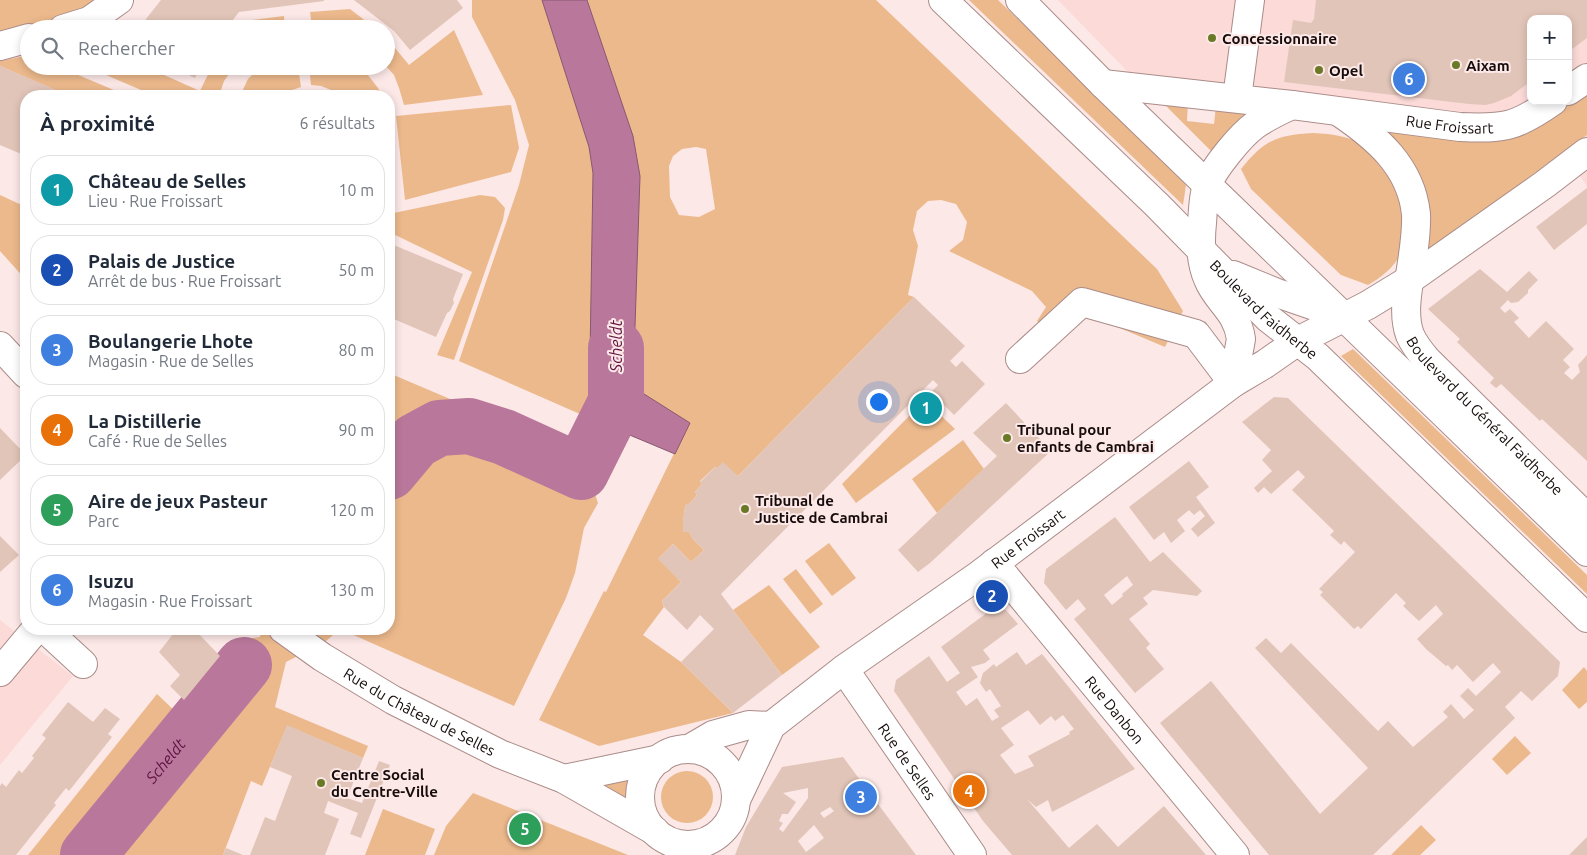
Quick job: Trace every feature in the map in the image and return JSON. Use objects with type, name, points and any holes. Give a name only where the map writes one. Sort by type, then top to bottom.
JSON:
[{"type":"street","points":[[90,20],[119,0]]},
{"type":"street","name":"Boulevard Faidherbe","points":[[943,0],[1157,205],[1223,270],[1268,318],[1318,357],[1587,618]]},
{"type":"street","points":[[1020,0],[1103,84],[1587,552]]},
{"type":"street","points":[[1237,98],[1250,0]]},
{"type":"street","points":[[0,46],[20,40]]},
{"type":"street","points":[[1572,88],[1587,78]]},
{"type":"street","name":"Rue Froissart","points":[[1103,84],[1237,98],[1460,127],[1502,127],[1524,120],[1547,105]]},
{"type":"street","points":[[1233,383],[1241,339],[1239,326],[1207,279],[1200,249],[1204,200],[1208,185],[1222,161],[1241,138],[1254,126],[1292,105]]},
{"type":"street","name":"Rue Froissart","points":[[1339,112],[1360,126],[1384,147],[1400,166],[1406,179],[1416,215],[1416,234],[1410,280]]},
{"type":"street","name":"Rue Froissart","points":[[736,800],[771,726],[844,669],[994,564],[1233,383],[1298,340],[1368,305],[1410,280],[1546,184],[1587,152]]},
{"type":"street","points":[[1223,270],[1277,293],[1344,316]]},
{"type":"street","name":"Boulevard du Général Faidherbe","points":[[1410,280],[1406,316],[1410,336],[1417,347],[1427,360],[1577,508],[1587,542]]},
{"type":"street","points":[[1020,359],[1082,302],[1196,334],[1233,383]]},
{"type":"street","points":[[0,346],[20,368]]},
{"type":"street","name":"Rue Danbon","points":[[994,564],[1235,855]]},
{"type":"street","points":[[0,672],[31,635]]},
{"type":"street","points":[[52,635],[83,664]]},
{"type":"street","name":"Rue du Château de Selles","points":[[291,635],[322,657],[392,700],[500,754],[564,780],[660,841]]},
{"type":"street","name":"Rue de Selles","points":[[844,669],[972,855]]},
{"type":"street","points":[[564,780],[660,759],[674,752],[689,749],[713,735],[749,725],[771,726]]},
{"type":"street","points":[[689,749],[704,752],[718,759],[728,770],[735,785],[736,800],[734,811],[709,855]]},
{"type":"street","points":[[660,759],[648,771],[642,786],[640,802],[645,818],[660,841],[685,845],[699,844],[712,839],[722,831]]},
{"type":"shaded area","points":[[0,0],[97,0],[75,13],[63,17],[50,20],[20,20],[20,27],[0,34]]},
{"type":"shaded area","points":[[472,0],[876,0],[1157,269],[1183,311],[1165,347],[1084,313],[1057,339],[1037,321],[1046,307],[1032,291],[949,251],[963,240],[967,222],[956,204],[941,200],[928,201],[917,211],[913,230],[918,246],[908,295],[914,297],[738,476],[715,467],[700,481],[702,484],[695,492],[697,495],[686,505],[683,525],[684,532],[689,532],[704,550],[691,562],[673,544],[659,558],[681,582],[662,601],[664,607],[643,635],[681,662],[733,713],[599,746],[539,720],[604,591],[606,592],[689,423],[633,388],[589,418],[459,361],[519,185],[529,145],[515,100],[472,17]],"holes":[[[696,147],[706,149],[715,209],[699,217],[679,215],[670,197],[669,166],[673,156],[682,149]]]},
{"type":"shaded area","points":[[969,0],[998,0],[1110,108],[1186,185],[1183,205]]},
{"type":"shaded area","points":[[1058,0],[1587,0],[1587,186],[1529,105],[1572,105],[1572,15],[1527,15],[1527,104],[1489,115],[1128,72]]},
{"type":"shaded area","points":[[350,9],[364,20],[311,20],[310,12]]},
{"type":"shaded area","points":[[284,16],[284,20],[252,20]]},
{"type":"shaded area","points":[[454,30],[483,95],[404,105],[394,75],[395,48],[409,65]]},
{"type":"shaded area","points":[[20,57],[20,75],[0,66],[0,61]]},
{"type":"shaded area","points":[[21,75],[78,75],[114,90],[55,90]]},
{"type":"shaded area","points":[[106,75],[164,75],[198,90],[141,90]]},
{"type":"shaded area","points":[[208,75],[228,75],[221,90],[200,90]]},
{"type":"shaded area","points":[[252,75],[299,75],[301,87],[292,90],[243,90]]},
{"type":"shaded area","points":[[310,75],[368,75],[379,90],[331,90],[311,85]]},
{"type":"shaded area","points":[[1587,91],[1587,135],[1428,251],[1387,132],[1489,141],[1503,140],[1529,131],[1568,105],[1572,105],[1572,102]]},
{"type":"shaded area","points":[[1159,99],[1188,102],[1187,121],[1214,124],[1216,106],[1252,110],[1211,151]]},
{"type":"shaded area","points":[[511,105],[519,148],[511,172],[405,200],[396,116]]},
{"type":"shaded area","points":[[1313,133],[1348,138],[1367,148],[1403,197],[1404,238],[1401,253],[1389,269],[1368,285],[1341,275],[1251,189],[1241,169],[1257,151],[1272,141],[1290,135]]},
{"type":"shaded area","points":[[0,195],[20,204],[20,273],[0,251]]},
{"type":"shaded area","points":[[480,195],[495,197],[505,208],[503,220],[454,360],[437,355],[472,272],[395,235],[395,213]]},
{"type":"shaded area","points":[[1353,349],[1587,575],[1587,594],[1341,356]]},
{"type":"shaded area","points":[[395,376],[582,455],[598,503],[584,528],[575,573],[566,598],[514,706],[354,635],[395,635]]},
{"type":"shaded area","points":[[925,400],[955,429],[856,503],[842,484]]},
{"type":"shaded area","points":[[963,440],[984,469],[937,513],[912,479]]},
{"type":"shaded area","points":[[829,543],[856,578],[832,596],[805,561]]},
{"type":"shaded area","points":[[796,569],[823,604],[810,614],[783,579]]},
{"type":"shaded area","points":[[769,585],[820,647],[782,675],[733,610]]},
{"type":"shaded area","points":[[0,620],[73,676],[0,765]]},
{"type":"shaded area","points":[[260,635],[333,635],[325,642],[286,662],[275,707],[368,746],[363,758],[287,726],[262,786],[251,781],[223,855],[28,855],[157,694],[177,713],[231,641],[260,637]]},
{"type":"shaded area","points":[[1584,667],[1587,671],[1587,702],[1579,709],[1562,690]]},
{"type":"shaded area","points":[[1515,736],[1531,753],[1507,775],[1492,759]]},
{"type":"shaded area","points":[[635,771],[631,801],[588,784]]},
{"type":"shaded area","points":[[682,771],[692,771],[706,778],[713,792],[713,802],[706,816],[692,823],[682,823],[672,819],[665,812],[661,802],[661,792],[665,782],[672,775]]},
{"type":"shaded area","points":[[473,793],[628,855],[434,855],[446,826]]},
{"type":"shaded area","points":[[383,809],[435,829],[425,855],[365,855]]},
{"type":"shaded area","points":[[1421,825],[1436,840],[1420,855],[1391,855]]},
{"type":"water","points":[[542,0],[587,0],[633,136],[640,176],[633,387],[690,423],[675,454],[589,418],[593,173],[589,147]]},
{"type":"building","points":[[161,0],[324,0],[239,12],[233,20],[146,19]]},
{"type":"building","points":[[354,0],[457,0],[463,8],[410,50],[395,32],[395,20],[380,20]]},
{"type":"building","points":[[1316,0],[1587,0],[1587,38],[1572,49],[1572,15],[1527,15],[1527,84],[1511,96],[1494,103],[1485,105],[1469,104],[1284,82],[1293,20],[1311,23],[1314,19]]},
{"type":"building","points":[[0,66],[56,90],[20,90],[20,153],[0,145]]},
{"type":"building","points":[[1587,188],[1587,224],[1554,250],[1536,227]]},
{"type":"building","points":[[395,246],[463,274],[453,299],[454,303],[447,313],[436,337],[395,320]]},
{"type":"building","points":[[1480,269],[1507,292],[1529,271],[1538,280],[1518,302],[1511,303],[1508,300],[1500,308],[1505,313],[1510,309],[1519,318],[1514,322],[1529,338],[1546,321],[1574,349],[1563,360],[1570,367],[1564,373],[1572,380],[1580,372],[1578,365],[1587,355],[1587,461],[1542,419],[1540,421],[1501,384],[1496,388],[1490,383],[1494,378],[1457,342],[1460,339],[1428,309]]},
{"type":"building","name":"Tribunal de Justice de Cambrai","points":[[914,297],[965,346],[950,361],[956,367],[962,361],[985,384],[954,415],[931,392],[938,385],[933,380],[721,594],[782,675],[733,713],[681,662],[714,629],[700,615],[687,630],[664,607],[662,601],[681,582],[658,559],[673,544],[691,562],[704,550],[689,532],[683,532],[686,504],[689,504],[697,495],[695,492],[702,484],[700,482],[723,462],[738,476]]},
{"type":"building","points":[[1274,397],[1288,398],[1560,662],[1558,676],[1532,701],[1521,691],[1505,707],[1515,718],[1373,855],[1269,855],[1160,723],[1211,681],[1320,814],[1368,768],[1255,648],[1266,638],[1281,653],[1291,643],[1378,731],[1388,721],[1413,747],[1448,717],[1443,712],[1451,704],[1464,719],[1474,710],[1460,696],[1468,688],[1476,696],[1501,672],[1493,663],[1473,682],[1457,665],[1452,670],[1426,649],[1417,639],[1443,614],[1436,605],[1419,621],[1403,606],[1406,603],[1396,593],[1361,629],[1358,626],[1354,629],[1320,595],[1323,592],[1319,589],[1355,552],[1344,541],[1341,545],[1330,535],[1334,531],[1292,490],[1305,477],[1298,470],[1271,494],[1264,487],[1258,493],[1254,488],[1272,471],[1262,460],[1271,450],[1242,422]]},
{"type":"building","points":[[1006,403],[1051,451],[918,572],[898,550],[997,456],[973,433]]},
{"type":"building","points":[[0,428],[20,449],[20,461],[0,480]]},
{"type":"building","points":[[1189,461],[1209,487],[1196,497],[1215,523],[1198,537],[1191,529],[1205,516],[1200,510],[1194,515],[1189,510],[1177,520],[1185,531],[1171,543],[1164,532],[1154,540],[1129,507]]},
{"type":"building","points":[[1115,517],[1150,562],[1163,552],[1202,591],[1197,596],[1153,590],[1143,598],[1148,604],[1129,619],[1150,644],[1146,648],[1164,669],[1135,693],[1074,619],[1086,609],[1078,599],[1066,610],[1044,583],[1046,569]],"holes":[[[1127,576],[1133,585],[1112,605],[1104,595]]]},
{"type":"building","points":[[0,536],[19,555],[0,572]]},
{"type":"building","points":[[992,609],[1006,610],[1018,624],[983,650],[990,659],[985,663],[971,667],[978,677],[956,692],[966,706],[977,698],[992,721],[999,717],[994,710],[1001,706],[990,689],[986,692],[980,683],[983,673],[994,664],[996,667],[1017,652],[1026,665],[1042,654],[1135,769],[1052,812],[1048,800],[1036,807],[1027,799],[1069,848],[1097,824],[1118,847],[1164,806],[1206,855],[1012,855],[983,821],[894,691],[896,680],[929,656],[947,682],[960,673],[941,647]],"holes":[[[1028,710],[1040,725],[1051,716],[1055,721],[1063,715],[1074,729],[1069,732],[1070,734],[1028,756],[1034,766],[1015,774],[1000,755],[1014,745],[1001,728]]]},
{"type":"building","points":[[172,635],[200,635],[220,656],[184,700],[170,686],[180,675],[159,652]]},
{"type":"building","points":[[68,702],[93,722],[105,708],[120,719],[108,734],[112,737],[69,791],[66,788],[54,803],[56,805],[16,855],[0,855],[0,786],[2,783],[6,787],[19,770],[22,773],[46,738],[42,735]]},
{"type":"building","name":"Centre Social du Centre-Ville","points":[[287,725],[363,758],[347,798],[362,803],[379,761],[390,765],[361,838],[350,834],[358,813],[328,801],[324,813],[339,819],[325,855],[250,855],[265,817],[275,821],[292,776],[270,767]]},
{"type":"building","points":[[843,757],[916,855],[735,855],[746,827],[782,767]],"holes":[[[808,788],[808,798],[783,832],[779,829],[783,823],[779,821],[782,814],[788,814],[796,802],[783,793]],[[830,807],[834,811],[824,818],[820,813]],[[814,825],[824,838],[806,852],[798,841]]]},
{"type":"building","points":[[1587,837],[1587,855],[1569,855]]},
{"type":"building","points":[[226,848],[243,855],[223,855]]},
{"type":"waterway","name":"Scheldt","points":[[395,465],[415,441],[439,428],[469,426],[504,437],[581,472],[616,402],[616,348]]},
{"type":"waterway","name":"Scheldt","points":[[88,855],[244,665]]},
{"type":"place","name":"Concessionnaire","points":[[1212,38]]},
{"type":"place","name":"Aixam","points":[[1456,65]]},
{"type":"place","name":"Opel","points":[[1319,70]]},
{"type":"place","name":"Isuzu","points":[[1409,79]]},
{"type":"place","name":"Château de Selles","points":[[926,408]]},
{"type":"place","name":"Tribunal pour enfants de Cambrai","points":[[1007,438]]},
{"type":"place","name":"Tribunal de Justice de Cambrai","points":[[745,509]]},
{"type":"place","name":"Palais de Justice","points":[[992,596]]},
{"type":"place","name":"Centre Social du Centre-Ville","points":[[321,783]]},
{"type":"place","name":"La Distillerie","points":[[969,791]]},
{"type":"place","name":"Boulangerie Lhote","points":[[861,797]]},
{"type":"place","name":"Aire de jeux Pasteur","points":[[525,829]]}]
